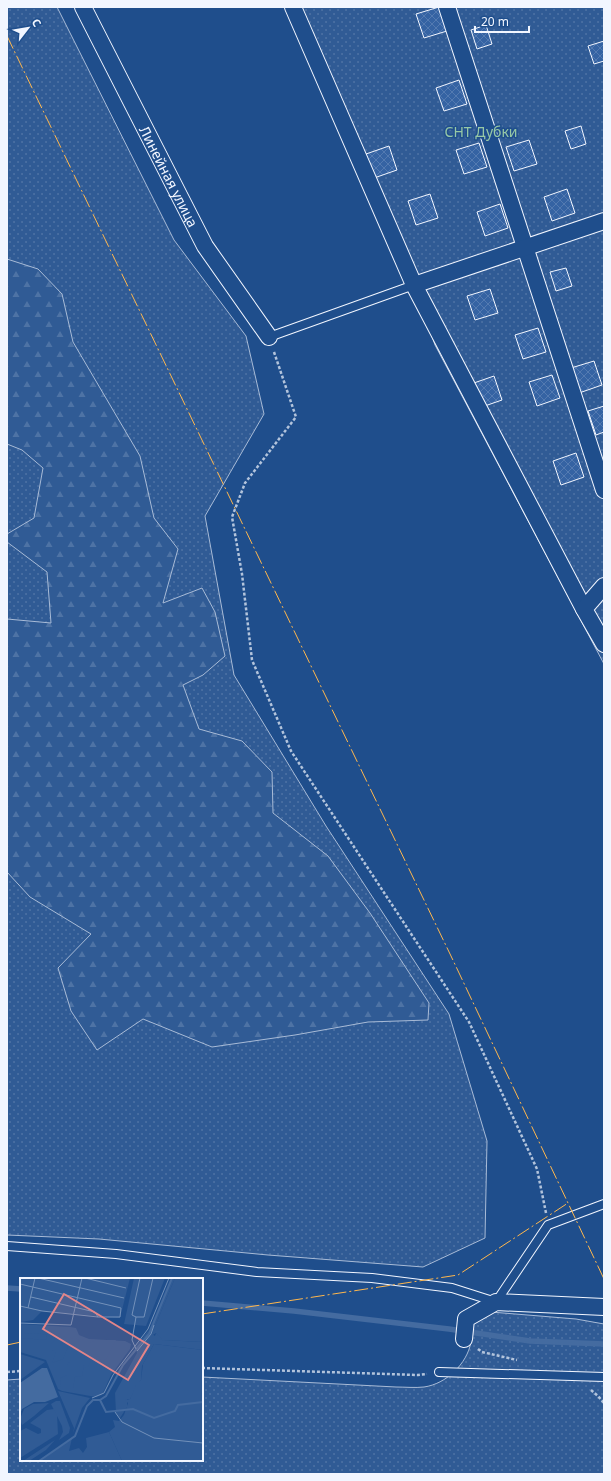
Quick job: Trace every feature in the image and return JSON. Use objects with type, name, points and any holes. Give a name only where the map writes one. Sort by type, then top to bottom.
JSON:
[{"type":"street","name":"Линейная улица","points":[[82,7],[205,246],[269,337]]},
{"type":"street","points":[[293,7],[414,285],[584,609],[604,644]]},
{"type":"street","points":[[447,7],[604,490]]},
{"type":"street","points":[[414,285],[604,220]]},
{"type":"street","points":[[584,609],[604,586]]},
{"type":"street","points":[[464,1339],[466,1319],[496,1302],[604,1307]]},
{"type":"lane","points":[[269,337],[414,285]]},
{"type":"lane","points":[[7,1246],[116,1254],[257,1272],[372,1278],[452,1288],[496,1302],[548,1225],[604,1204]]},
{"type":"lane","points":[[438,1372],[604,1376]]},
{"type":"path","points":[[269,337],[296,417],[245,483],[232,517],[242,574],[252,660],[291,750],[469,1022],[537,1169],[548,1225]]},
{"type":"path","points":[[203,1368],[418,1375],[438,1372]]},
{"type":"path","points":[[7,1372],[20,1371]]},
{"type":"green space","points":[[7,7],[57,7],[174,240],[246,336],[264,414],[205,516],[234,675],[326,826],[449,1014],[487,1141],[485,1238],[423,1267],[268,1255],[99,1239],[7,1235]]},
{"type":"green space","name":"СНТ Дубки","points":[[293,7],[604,7],[604,664],[435,345],[414,285]]},
{"type":"green space","points":[[7,259],[38,269],[62,294],[73,342],[140,456],[154,518],[178,549],[163,603],[202,588],[215,612],[225,656],[203,675],[183,685],[199,729],[242,741],[272,772],[273,813],[328,856],[370,913],[429,1003],[428,1020],[368,1022],[295,1035],[212,1047],[143,1019],[97,1050],[71,1011],[58,968],[91,934],[30,897],[7,872],[7,619],[51,623],[47,572],[7,542],[7,534],[34,518],[43,468],[22,450],[7,444]]},
{"type":"green space","points":[[491,1312],[576,1319],[604,1324],[604,1474],[7,1474],[7,1380],[20,1379],[20,1461],[203,1461],[203,1377],[396,1387],[424,1387],[440,1382],[454,1372],[460,1365],[469,1350],[471,1342],[470,1324]]},
{"type":"building","points":[[439,7],[447,31],[424,38],[416,14]]},
{"type":"building","points":[[486,25],[492,44],[477,49],[471,30]]},
{"type":"building","points":[[604,41],[604,61],[594,64],[588,46]]},
{"type":"building","points":[[459,80],[467,104],[444,111],[436,88]]},
{"type":"building","points":[[581,126],[586,144],[571,149],[565,131]]},
{"type":"building","points":[[529,140],[537,164],[514,171],[506,147]]},
{"type":"building","points":[[479,143],[487,167],[464,174],[456,150]]},
{"type":"building","points":[[389,146],[397,170],[374,178],[366,154]]},
{"type":"building","points":[[567,189],[575,213],[552,221],[544,197]]},
{"type":"building","points":[[430,194],[438,218],[416,225],[408,201]]},
{"type":"building","points":[[500,204],[508,228],[485,236],[477,212]]},
{"type":"building","points":[[566,268],[572,286],[556,291],[550,272]]},
{"type":"building","points":[[490,289],[498,313],[475,320],[467,296]]},
{"type":"building","points":[[538,328],[546,352],[523,359],[515,335]]},
{"type":"building","points":[[594,361],[602,385],[579,393],[571,368]]},
{"type":"building","points":[[552,375],[560,398],[537,406],[529,382]]},
{"type":"building","points":[[494,376],[502,400],[479,408],[471,384]]},
{"type":"building","points":[[604,406],[604,432],[596,435],[588,411]]},
{"type":"building","points":[[576,453],[584,477],[561,485],[553,461]]},
{"type":"waterway","points":[[7,1288],[20,1289]]},
{"type":"waterway","points":[[203,1303],[294,1311],[449,1329],[530,1341],[604,1344]]},
{"type":"power","points":[[7,36],[451,956],[604,1279]]},
{"type":"power","points":[[203,1314],[458,1275],[568,1203]]},
{"type":"power","points":[[7,1345],[20,1342]]}]
